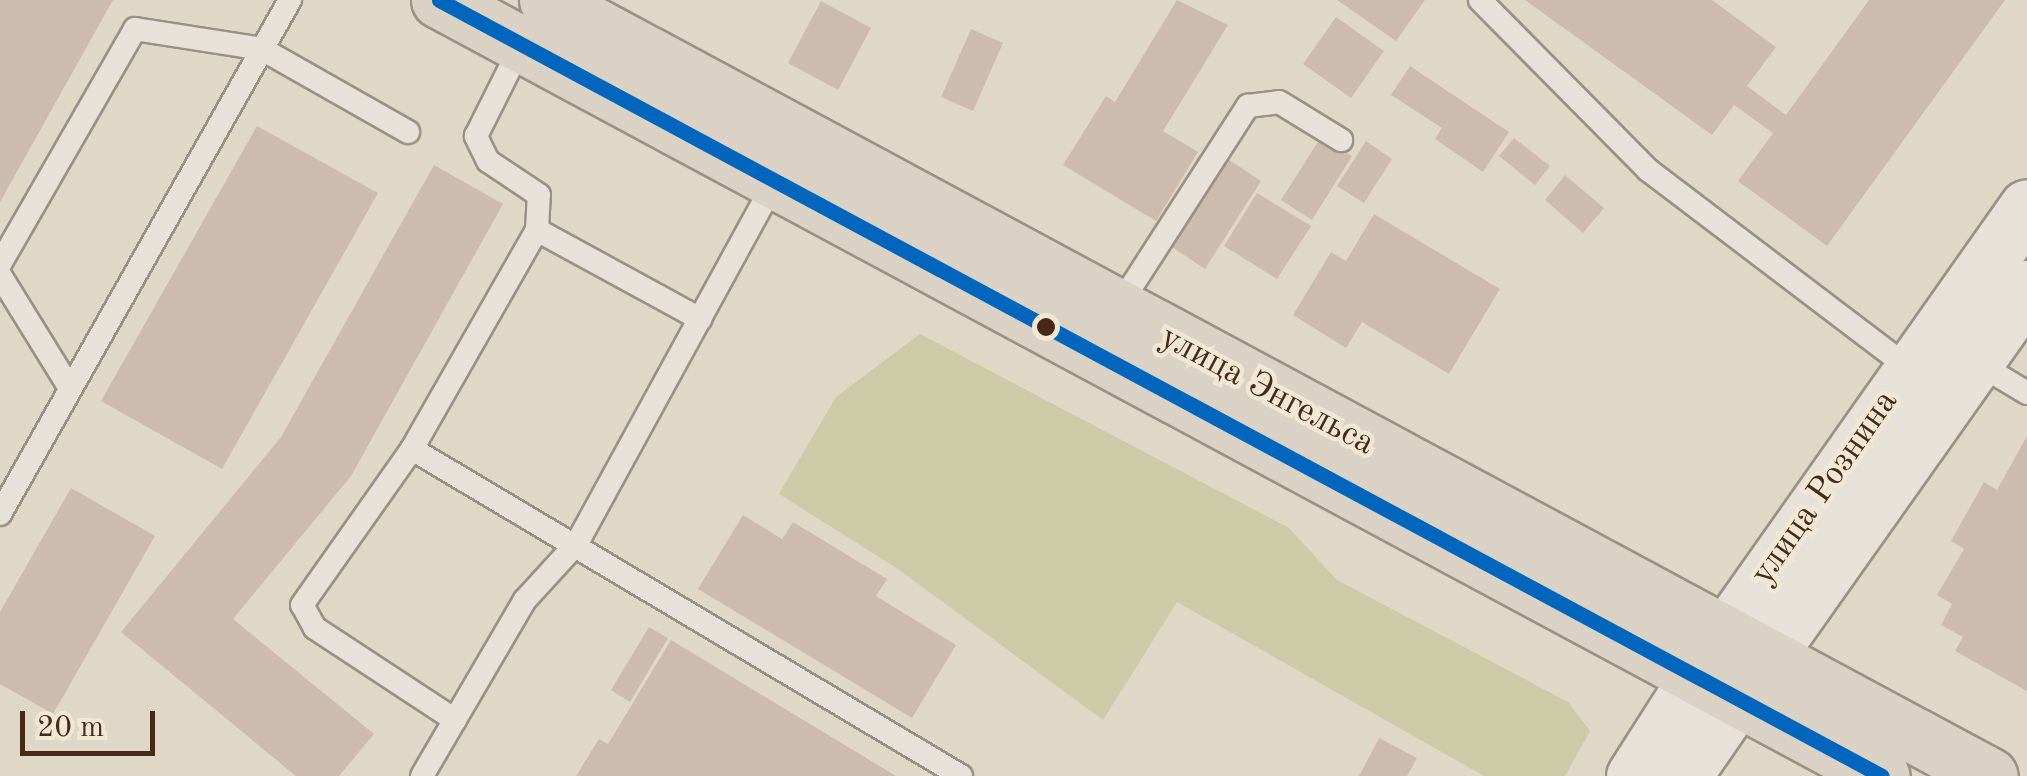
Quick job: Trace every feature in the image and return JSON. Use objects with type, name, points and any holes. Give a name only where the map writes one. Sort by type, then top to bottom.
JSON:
[{"type":"main road","name":"улица Энгельса","points":[[439,0],[534,22],[1116,309],[1730,669],[1882,776]]},
{"type":"main road","name":"улица Энгельса","points":[[534,22],[776,179],[1730,669],[1990,776]]},
{"type":"main road","name":"улица Рознина","points":[[1683,776],[1730,669],[1909,368],[2027,207]]},
{"type":"main road","name":"улица Рознина","points":[[1634,776],[1730,669],[1974,361],[2027,288]]},
{"type":"lane","points":[[0,514],[68,385],[290,0]]},
{"type":"lane","points":[[1480,0],[1648,170],[1909,368]]},
{"type":"lane","points":[[455,720],[315,628],[302,605],[412,448],[536,230],[539,195],[488,161],[476,136],[534,22]]},
{"type":"lane","points":[[0,264],[135,28],[262,49],[408,132]]},
{"type":"lane","points":[[1116,309],[1248,106],[1279,102],[1340,140]]},
{"type":"lane","points":[[422,776],[525,600],[577,544],[776,179]]},
{"type":"lane","points":[[536,230],[700,319]]},
{"type":"lane","points":[[0,276],[68,385]]},
{"type":"lane","points":[[1974,361],[2027,394]]},
{"type":"lane","points":[[412,448],[961,776]]},
{"type":"shaded area","points":[[920,334],[1289,528],[1337,580],[1568,702],[1590,731],[1565,776],[1484,776],[1177,602],[1103,720],[898,569],[779,494],[836,397]]},
{"type":"building","points":[[0,0],[113,0],[0,202]]},
{"type":"building","points":[[1177,0],[1228,25],[1163,131],[1198,152],[1156,221],[1063,165],[1106,96],[1115,102]]},
{"type":"building","points":[[1337,0],[1425,0],[1396,41]]},
{"type":"building","points":[[1525,0],[1712,0],[1776,47],[1747,86],[1786,115],[1869,0],[2005,0],[1827,246],[1738,181],[1773,133],[1734,105],[1712,135]]},
{"type":"building","points":[[821,1],[871,28],[838,90],[788,63]]},
{"type":"building","points":[[1336,17],[1384,51],[1351,98],[1303,64]]},
{"type":"building","points":[[971,29],[1003,43],[973,111],[941,97]]},
{"type":"building","points":[[1410,66],[1509,132],[1483,172],[1435,139],[1442,128],[1391,95]]},
{"type":"building","points":[[257,126],[378,193],[222,469],[101,401]]},
{"type":"building","points":[[1321,137],[1352,156],[1312,220],[1281,200]]},
{"type":"building","points":[[1514,138],[1550,166],[1535,185],[1499,156]]},
{"type":"building","points":[[1366,141],[1392,159],[1364,203],[1337,186]]},
{"type":"building","points":[[1228,159],[1261,181],[1205,269],[1172,247]]},
{"type":"building","points":[[434,165],[503,204],[351,476],[233,619],[374,734],[339,776],[296,776],[121,632],[281,437]]},
{"type":"building","points":[[1565,175],[1604,208],[1583,233],[1545,200]]},
{"type":"building","points":[[1257,193],[1311,226],[1277,279],[1224,246]]},
{"type":"building","points":[[1374,214],[1500,289],[1449,374],[1362,322],[1346,348],[1293,315],[1331,252],[1346,261]]},
{"type":"building","points":[[2027,436],[2027,691],[1955,651],[1963,637],[1941,625],[1952,604],[1937,595],[1964,549],[1951,541],[1984,482],[1997,490]]},
{"type":"building","points":[[71,488],[155,536],[53,714],[0,684],[0,612]]},
{"type":"building","points":[[743,515],[782,539],[793,522],[887,579],[876,596],[956,645],[912,718],[698,589]]},
{"type":"building","points":[[649,627],[668,638],[630,702],[611,690]]},
{"type":"building","points":[[671,640],[896,776],[576,776],[599,739],[608,744]]},
{"type":"building","points":[[1379,738],[1417,758],[1407,776],[1359,776]]},
{"type":"transit line","points":[[439,0],[1882,776]]}]
